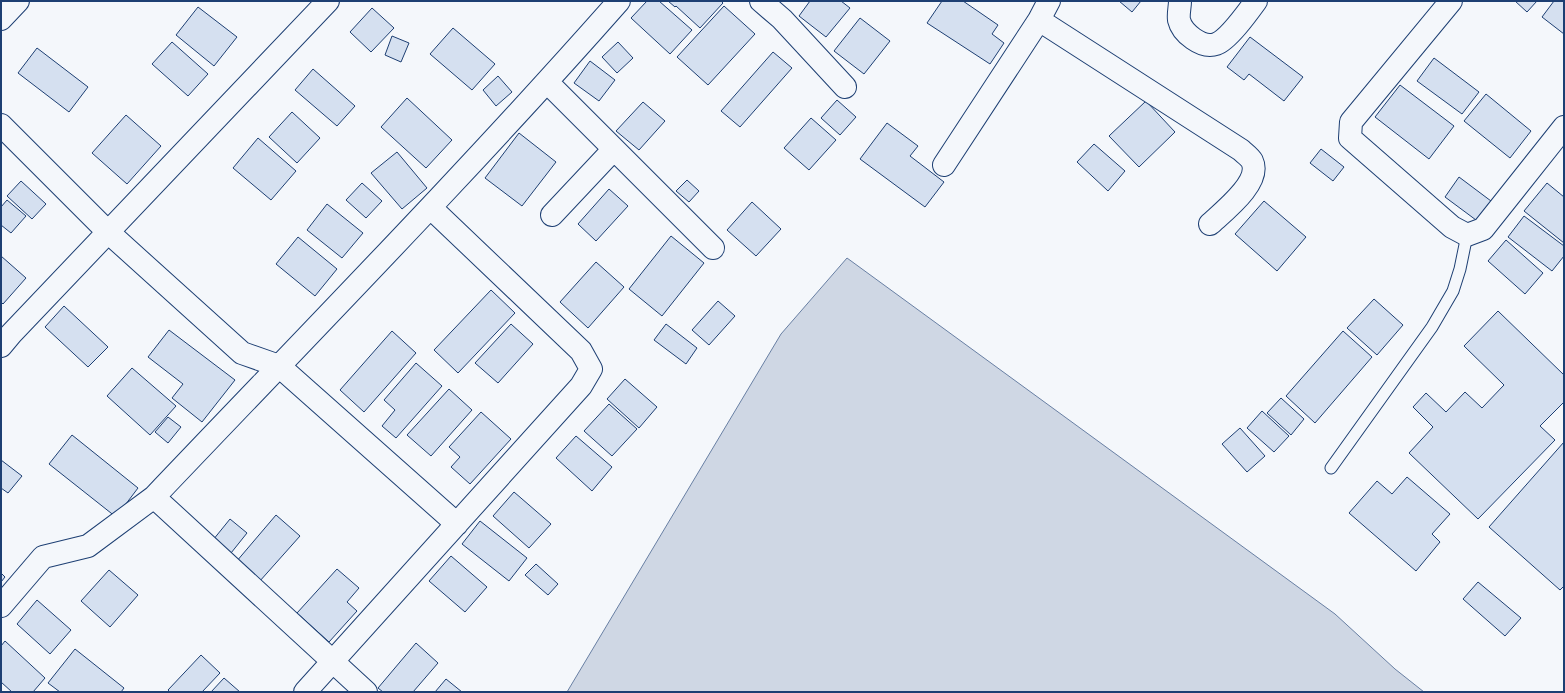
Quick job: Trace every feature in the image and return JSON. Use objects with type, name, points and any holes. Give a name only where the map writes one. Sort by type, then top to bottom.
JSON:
[{"type":"street","points":[[1,346],[328,1]]},
{"type":"street","points":[[1,606],[43,557],[88,546],[154,497],[431,208],[619,1]]},
{"type":"street","points":[[761,1],[779,10],[845,87]]},
{"type":"street","points":[[944,165],[1039,20],[1049,1]]},
{"type":"street","points":[[1180,1],[1179,20],[1188,35],[1202,45],[1216,44],[1231,33],[1256,1]]},
{"type":"street","points":[[1451,1],[1351,122],[1350,138],[1452,227],[1467,235],[1483,229],[1564,127]]},
{"type":"street","points":[[1039,20],[1241,150],[1252,161],[1254,173],[1248,187],[1210,224]]},
{"type":"street","points":[[547,82],[713,248]]},
{"type":"street","points":[[1,124],[108,232],[242,353],[279,366],[457,524]]},
{"type":"street","points":[[552,215],[614,149]]},
{"type":"street","points":[[305,692],[582,386],[591,369],[581,351],[431,208]]},
{"type":"street","points":[[154,497],[366,692]]},
{"type":"lane","points":[[1331,468],[1432,327],[1453,291],[1460,269],[1467,235]]},
{"type":"shaded area","points":[[847,258],[1335,614],[1395,669],[1424,692],[567,692],[781,334]]},
{"type":"building","points":[[647,1],[659,1],[692,30],[670,54],[631,18]]},
{"type":"building","points":[[668,1],[721,1],[723,3],[700,28],[676,6],[675,7]]},
{"type":"building","points":[[810,1],[841,1],[850,8],[826,37],[799,16]]},
{"type":"building","points":[[942,1],[963,1],[998,25],[992,34],[1004,43],[990,64],[927,23]]},
{"type":"building","points":[[1119,1],[1141,1],[1132,12]]},
{"type":"building","points":[[1515,1],[1537,1],[1527,12]]},
{"type":"building","points":[[1554,1],[1564,1],[1564,34],[1542,17]]},
{"type":"building","points":[[724,6],[755,34],[708,85],[677,57]]},
{"type":"building","points":[[198,7],[237,37],[214,66],[176,35]]},
{"type":"building","points":[[372,8],[394,28],[371,52],[350,32]]},
{"type":"building","points":[[860,18],[890,41],[864,74],[834,51]]},
{"type":"building","points":[[453,28],[495,64],[472,90],[430,54]]},
{"type":"building","points":[[392,36],[409,43],[401,62],[385,55]]},
{"type":"building","points":[[1250,37],[1303,77],[1284,101],[1249,74],[1244,80],[1227,67]]},
{"type":"building","points":[[172,42],[208,74],[188,96],[152,64]]},
{"type":"building","points":[[618,42],[633,58],[617,73],[602,57]]},
{"type":"building","points":[[37,48],[88,87],[69,112],[18,73]]},
{"type":"building","points":[[773,52],[792,68],[740,127],[721,111]]},
{"type":"building","points":[[1434,58],[1479,92],[1462,114],[1417,81]]},
{"type":"building","points":[[590,61],[615,80],[599,101],[574,83]]},
{"type":"building","points":[[313,69],[355,106],[337,126],[295,90]]},
{"type":"building","points":[[498,76],[512,92],[496,106],[483,90]]},
{"type":"building","points":[[1400,85],[1454,126],[1429,159],[1375,117]]},
{"type":"building","points":[[1486,94],[1531,131],[1510,158],[1464,121]]},
{"type":"building","points":[[407,98],[452,140],[426,168],[381,127]]},
{"type":"building","points":[[837,100],[856,117],[840,135],[821,118]]},
{"type":"building","points":[[1146,101],[1175,132],[1139,167],[1109,136]]},
{"type":"building","points":[[643,102],[665,121],[639,150],[616,131]]},
{"type":"building","points":[[292,112],[320,138],[297,163],[269,137]]},
{"type":"building","points":[[126,115],[161,146],[127,184],[92,153]]},
{"type":"building","points":[[811,118],[836,140],[809,170],[784,148]]},
{"type":"building","points":[[887,123],[918,146],[910,156],[944,182],[925,207],[860,159]]},
{"type":"building","points":[[519,133],[556,162],[522,206],[485,178]]},
{"type":"building","points":[[258,138],[296,171],[271,200],[233,168]]},
{"type":"building","points":[[1094,144],[1125,171],[1108,191],[1077,162]]},
{"type":"building","points":[[1321,149],[1344,167],[1333,181],[1310,163]]},
{"type":"building","points":[[397,152],[427,188],[402,209],[371,173]]},
{"type":"building","points":[[1459,177],[1491,201],[1476,220],[1445,197]]},
{"type":"building","points":[[687,180],[699,191],[689,202],[676,191]]},
{"type":"building","points":[[21,181],[46,204],[32,219],[7,196]]},
{"type":"building","points":[[362,183],[382,201],[366,218],[346,200]]},
{"type":"building","points":[[1547,183],[1564,197],[1564,243],[1524,211]]},
{"type":"building","points":[[609,189],[628,206],[596,241],[578,224]]},
{"type":"building","points":[[7,200],[26,216],[11,233],[1,225],[1,207]]},
{"type":"building","points":[[1264,201],[1306,237],[1277,271],[1235,234]]},
{"type":"building","points":[[752,202],[781,229],[756,256],[727,230]]},
{"type":"building","points":[[327,204],[363,233],[342,258],[307,230]]},
{"type":"building","points":[[1524,216],[1564,246],[1564,256],[1552,271],[1508,237]]},
{"type":"building","points":[[671,236],[704,263],[662,316],[629,289]]},
{"type":"building","points":[[298,237],[337,269],[315,296],[276,264]]},
{"type":"building","points":[[1506,240],[1543,273],[1525,294],[1488,261]]},
{"type":"building","points":[[1,256],[26,278],[3,304],[1,302]]},
{"type":"building","points":[[596,262],[624,287],[588,328],[560,302]]},
{"type":"building","points":[[491,290],[515,313],[458,373],[434,350]]},
{"type":"building","points":[[1374,299],[1403,325],[1377,355],[1347,328]]},
{"type":"building","points":[[718,301],[735,316],[709,345],[692,330]]},
{"type":"building","points":[[64,306],[108,347],[88,367],[45,327]]},
{"type":"building","points":[[1498,311],[1564,375],[1564,402],[1540,426],[1555,440],[1478,519],[1409,453],[1433,427],[1413,407],[1426,393],[1446,412],[1465,392],[1482,408],[1504,385],[1464,346]]},
{"type":"building","points":[[511,324],[533,344],[498,383],[475,363]]},
{"type":"building","points":[[666,324],[697,348],[686,364],[654,340]]},
{"type":"building","points":[[169,330],[235,380],[202,422],[172,398],[183,384],[148,357]]},
{"type":"building","points":[[392,331],[416,353],[364,412],[340,390]]},
{"type":"building","points":[[1343,331],[1372,357],[1315,423],[1286,396]]},
{"type":"building","points":[[416,363],[442,386],[396,438],[382,426],[395,410],[384,400]]},
{"type":"building","points":[[132,368],[176,406],[150,435],[107,396]]},
{"type":"building","points":[[625,379],[657,407],[639,428],[607,399]]},
{"type":"building","points":[[449,389],[472,410],[431,456],[407,435]]},
{"type":"building","points":[[1281,398],[1304,419],[1291,435],[1267,413]]},
{"type":"building","points":[[609,404],[637,429],[612,456],[584,431]]},
{"type":"building","points":[[1262,411],[1289,436],[1274,452],[1247,428]]},
{"type":"building","points":[[481,412],[511,439],[470,484],[451,467],[460,457],[449,447]]},
{"type":"building","points":[[168,417],[181,427],[168,443],[155,432]]},
{"type":"building","points":[[1240,428],[1265,456],[1247,472],[1222,444]]},
{"type":"building","points":[[72,435],[138,488],[116,517],[49,464]]},
{"type":"building","points":[[576,436],[612,467],[592,491],[556,458]]},
{"type":"building","points":[[1564,442],[1564,586],[1560,590],[1489,527]]},
{"type":"building","points":[[1,460],[22,476],[8,493],[1,488]]},
{"type":"building","points":[[1407,477],[1450,514],[1432,534],[1440,542],[1416,571],[1349,513],[1377,481],[1392,494]]},
{"type":"building","points":[[514,492],[551,524],[529,548],[493,516]]},
{"type":"building","points":[[276,515],[300,536],[259,582],[236,562]]},
{"type":"building","points":[[230,519],[247,533],[231,553],[213,540]]},
{"type":"building","points":[[480,521],[527,558],[509,581],[462,544]]},
{"type":"building","points":[[451,556],[487,587],[465,612],[429,581]]},
{"type":"building","points":[[536,564],[558,584],[548,595],[525,575]]},
{"type":"building","points":[[337,569],[359,588],[347,602],[357,611],[329,642],[297,613]]},
{"type":"building","points":[[109,570],[138,595],[110,627],[81,601]]},
{"type":"building","points":[[1,573],[5,577],[1,582]]},
{"type":"building","points":[[1478,582],[1521,618],[1505,636],[1463,599]]},
{"type":"building","points":[[37,600],[71,630],[50,654],[17,624]]},
{"type":"building","points":[[5,641],[45,678],[33,692],[12,692],[1,682],[1,646]]},
{"type":"building","points":[[416,643],[438,663],[413,692],[383,692],[378,688]]},
{"type":"building","points":[[75,649],[124,688],[121,692],[60,692],[48,683]]},
{"type":"building","points":[[201,655],[220,673],[202,692],[170,692],[168,690]]},
{"type":"building","points":[[224,678],[240,692],[211,692]]},
{"type":"building","points":[[446,679],[462,692],[435,692]]}]
